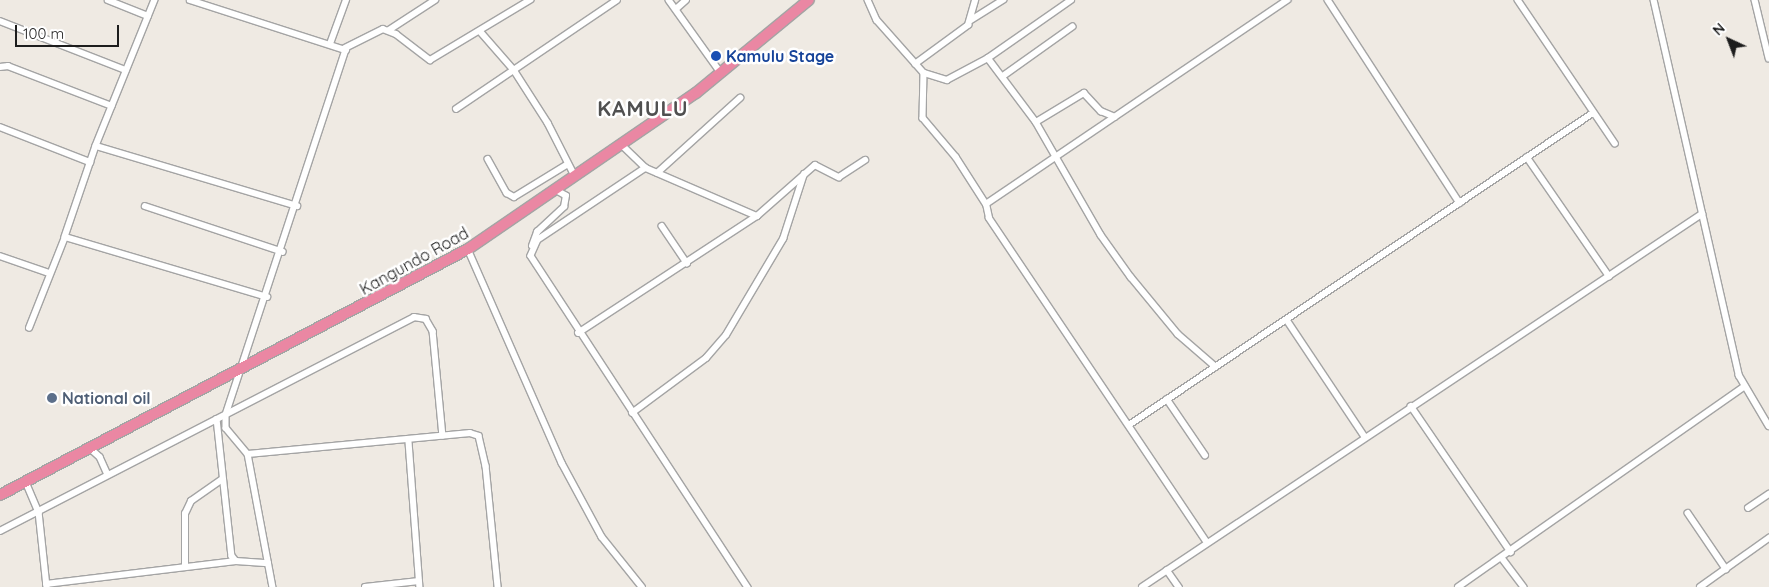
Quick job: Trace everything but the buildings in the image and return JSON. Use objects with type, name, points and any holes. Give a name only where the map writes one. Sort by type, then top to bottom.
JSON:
[{"type":"highway","name":"Kangundo Road","points":[[0,495],[242,370],[468,249],[576,178],[721,73],[809,0]]},
{"type":"street","points":[[108,0],[148,16]]},
{"type":"street","points":[[29,328],[49,273],[65,237],[96,146],[155,0]]},
{"type":"street","points":[[190,0],[345,48],[378,30],[389,30],[435,0]]},
{"type":"street","points":[[330,44],[346,0]]},
{"type":"street","points":[[389,30],[430,60],[530,0]]},
{"type":"street","points":[[456,109],[617,0]]},
{"type":"street","points":[[669,0],[721,73]]},
{"type":"street","points":[[676,10],[686,0]]},
{"type":"street","points":[[868,0],[871,12],[915,64],[924,73],[947,80],[988,58],[1071,0]]},
{"type":"street","points":[[971,20],[975,0]]},
{"type":"street","points":[[915,64],[971,20],[1003,0]]},
{"type":"street","points":[[986,204],[1287,0]]},
{"type":"street","points":[[1328,0],[1460,203]]},
{"type":"street","points":[[1518,0],[1615,143]]},
{"type":"street","points":[[1654,0],[1702,214],[1744,387],[1769,426]]},
{"type":"street","points":[[1755,0],[1769,58]]},
{"type":"street","points":[[0,21],[126,70]]},
{"type":"street","points":[[1003,76],[1072,27]]},
{"type":"street","points":[[480,31],[514,70],[548,123],[576,178]]},
{"type":"street","points":[[273,587],[248,454],[226,428],[226,415],[283,252],[345,48]]},
{"type":"street","points":[[988,58],[1036,122],[1101,235],[1131,277],[1178,334],[1216,367]]},
{"type":"street","points":[[0,66],[8,66],[112,106]]},
{"type":"street","points":[[924,73],[923,118],[956,157],[986,204],[989,218],[1129,424],[1207,543]]},
{"type":"street","points":[[1036,122],[1084,93],[1101,111],[1114,117]]},
{"type":"street","points":[[657,173],[740,98]]},
{"type":"street","points":[[1129,424],[1287,320],[1593,113]]},
{"type":"street","points":[[0,126],[90,162]]},
{"type":"street","points":[[622,145],[646,168],[757,216]]},
{"type":"street","points":[[96,146],[297,206]]},
{"type":"street","points":[[1527,157],[1609,276]]},
{"type":"street","points":[[488,160],[507,193],[514,197],[568,164]]},
{"type":"street","points":[[578,333],[757,216],[815,165],[839,177],[865,160]]},
{"type":"street","points":[[532,246],[646,168]]},
{"type":"street","points":[[632,413],[706,358],[726,335],[783,239],[804,174]]},
{"type":"street","points":[[557,190],[566,196],[564,207],[537,232],[532,246],[533,262],[578,333],[748,587]]},
{"type":"street","points":[[144,206],[283,252]]},
{"type":"street","points":[[1142,587],[1411,406],[1702,214]]},
{"type":"street","points":[[662,226],[687,263]]},
{"type":"street","points":[[65,237],[267,297]]},
{"type":"street","points":[[468,249],[562,463],[602,537],[642,587]]},
{"type":"street","points":[[0,256],[49,273]]},
{"type":"street","points":[[0,532],[107,473],[217,420],[420,317],[430,323],[433,331],[443,436]]},
{"type":"street","points":[[1287,320],[1365,437]]},
{"type":"street","points":[[1458,587],[1511,552],[1744,387]]},
{"type":"street","points":[[1167,399],[1205,455]]},
{"type":"street","points":[[1411,406],[1511,552]]},
{"type":"street","points":[[217,420],[221,480],[231,551],[236,561]]},
{"type":"street","points":[[248,454],[409,442],[474,433],[482,440],[498,587]]},
{"type":"street","points":[[366,587],[420,584],[409,442]]},
{"type":"street","points":[[90,448],[100,457],[107,473]]},
{"type":"street","points":[[185,566],[185,514],[191,501],[221,480]]},
{"type":"street","points":[[26,482],[39,512],[47,585],[185,566],[236,561],[268,563]]},
{"type":"street","points":[[1748,508],[1769,494]]},
{"type":"street","points":[[1688,513],[1726,569]]},
{"type":"street","points":[[1700,587],[1769,538]]},
{"type":"street","points":[[1502,558],[1524,587]]},
{"type":"street","points":[[1167,570],[1179,587]]},
{"type":"place","name":"Kamulu Stage","points":[[716,56]]},
{"type":"place","name":"National oil","points":[[52,398]]},
{"type":"district","name":"KAMULU","points":[[643,108]]}]
